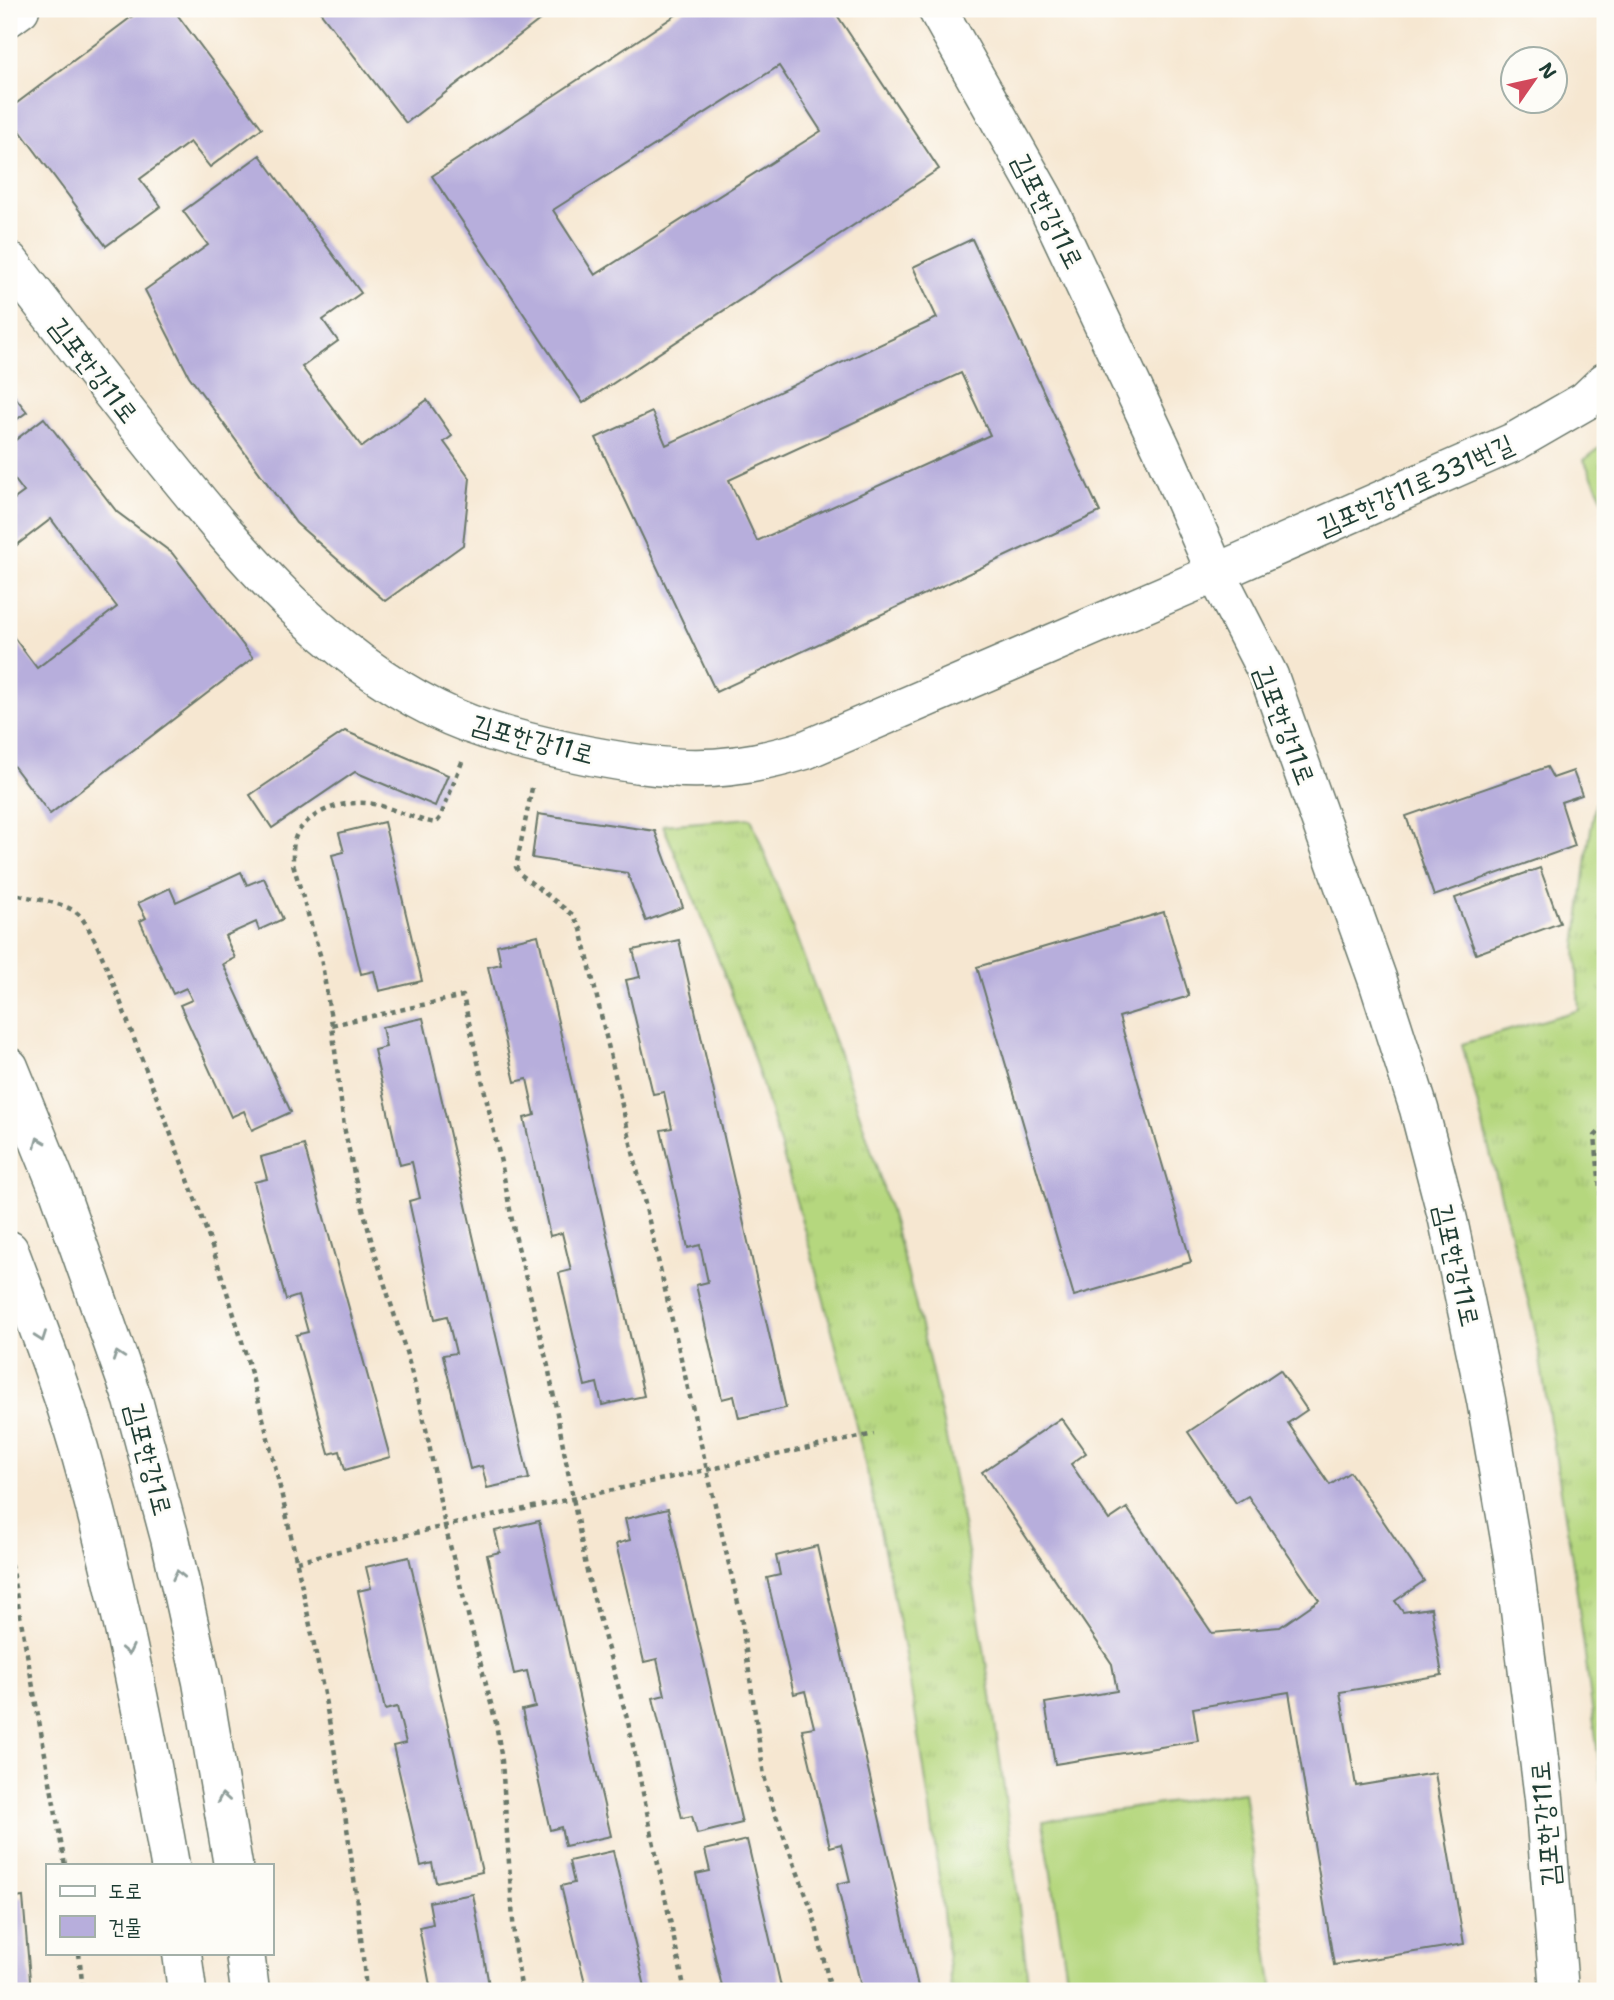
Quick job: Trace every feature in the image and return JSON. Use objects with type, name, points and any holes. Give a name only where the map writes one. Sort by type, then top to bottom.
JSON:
[{"type":"street","points":[[9,17],[20,9]]},
{"type":"street","name":"김포한강11로","points":[[937,9],[1044,199],[1161,447],[1216,573],[1269,677],[1374,968],[1419,1109],[1448,1220],[1486,1400],[1513,1556],[1544,1798],[1559,1991]]},
{"type":"street","name":"김포한강11로","points":[[9,261],[205,510],[255,567],[306,618],[352,657],[436,710],[551,748],[673,769],[710,770],[773,760],[805,750],[1216,573]]},
{"type":"street","name":"김포한강11로331번길","points":[[1216,573],[1514,442],[1585,401],[1605,382]]},
{"type":"street","name":"김포한강11로","points":[[1216,573],[1360,978],[1400,1102],[1431,1219],[1468,1386],[1498,1547],[1538,1877],[1546,1991]]},
{"type":"street","name":"김포한강1로","points":[[9,1068],[57,1185],[133,1399],[170,1538],[202,1682],[233,1864]]},
{"type":"street","points":[[9,1250],[47,1353],[85,1469],[123,1624],[170,1864]]},
{"type":"street","points":[[182,1954],[187,1991]]},
{"type":"street","points":[[245,1954],[250,1991]]},
{"type":"path","points":[[462,762],[436,823],[376,804],[357,802],[331,807],[312,818],[298,832],[292,848],[293,864],[321,958],[344,1127],[355,1178],[425,1424],[445,1526],[500,1744],[514,1950],[522,1991]]},
{"type":"path","points":[[532,788],[516,867],[520,874],[573,915],[580,929],[746,1641],[764,1776],[772,1805],[813,1913],[831,1991]]},
{"type":"path","points":[[9,892],[68,908],[79,914],[99,950],[224,1285],[270,1443],[326,1700],[358,1901],[366,1991]]},
{"type":"path","points":[[332,1025],[463,996],[514,1231],[548,1366],[596,1612],[628,1722],[685,1991]]},
{"type":"path","points":[[1605,1125],[1595,1136],[1605,1240]]},
{"type":"path","points":[[1605,1338],[1602,1351],[1605,1403]]},
{"type":"path","points":[[297,1561],[445,1526],[874,1434]]},
{"type":"path","points":[[9,1554],[65,1864]]},
{"type":"path","points":[[79,1954],[83,1991]]},
{"type":"green space","points":[[1605,444],[1605,504],[1584,460]]},
{"type":"green space","points":[[1605,749],[1605,1808],[1575,1578],[1535,1328],[1462,1044],[1579,1010],[1576,947],[1588,847]]},
{"type":"green space","points":[[751,818],[819,997],[861,1118],[915,1302],[969,1558],[1008,1817],[1029,1991],[951,1991],[941,1894],[913,1700],[853,1414],[803,1225],[752,1052],[735,1002],[663,825]]},
{"type":"green space","points":[[1244,1792],[1273,1991],[1069,1991],[1043,1821]]},
{"type":"building","points":[[142,9],[173,9],[262,128],[210,167],[190,142],[140,179],[161,206],[106,246],[9,116],[9,109]]},
{"type":"building","points":[[318,9],[554,9],[406,123]]},
{"type":"building","points":[[685,9],[833,9],[939,169],[583,403],[432,176]],"holes":[[[779,66],[821,131],[595,275],[553,210]]]},
{"type":"building","points":[[260,155],[361,293],[323,320],[338,341],[302,367],[362,447],[427,400],[452,436],[444,442],[470,478],[463,545],[385,601],[296,523],[189,376],[145,290],[208,245],[183,211]]},
{"type":"building","points":[[972,239],[1100,512],[716,692],[596,438],[652,412],[666,445],[937,318],[913,267]],"holes":[[[961,373],[990,435],[757,541],[729,480]]]},
{"type":"building","points":[[9,389],[27,412],[9,425]]},
{"type":"building","points":[[44,418],[117,512],[172,553],[253,658],[50,814],[9,760],[9,631],[37,668],[117,607],[51,519],[9,551],[9,503],[24,492],[9,472],[9,445]]},
{"type":"building","points":[[345,731],[448,775],[435,806],[355,772],[272,828],[250,795]]},
{"type":"building","points":[[1547,767],[1553,778],[1573,771],[1582,795],[1561,802],[1575,846],[1434,896],[1406,816]]},
{"type":"building","points":[[538,814],[655,831],[683,907],[646,921],[627,873],[532,858]]},
{"type":"building","points":[[384,822],[422,981],[379,991],[374,971],[361,974],[332,855],[344,852],[339,833]]},
{"type":"building","points":[[1540,868],[1560,923],[1476,954],[1455,898]]},
{"type":"building","points":[[241,872],[247,885],[264,878],[283,919],[259,930],[256,922],[225,936],[235,958],[223,964],[291,1112],[252,1130],[244,1111],[231,1117],[180,1005],[192,1000],[186,988],[173,994],[140,921],[146,918],[138,903],[170,888],[176,902]]},
{"type":"building","points":[[1164,912],[1189,996],[1119,1017],[1191,1262],[1074,1296],[977,967]]},
{"type":"building","points":[[538,935],[644,1396],[602,1405],[597,1383],[585,1386],[559,1273],[571,1270],[562,1233],[550,1236],[524,1118],[535,1115],[527,1079],[515,1082],[488,967],[501,964],[497,945]]},
{"type":"building","points":[[679,940],[786,1408],[739,1418],[734,1396],[722,1399],[696,1285],[708,1282],[700,1245],[688,1248],[661,1130],[672,1128],[664,1092],[653,1094],[626,980],[640,977],[633,950]]},
{"type":"building","points":[[423,1018],[529,1479],[487,1488],[482,1466],[470,1469],[443,1355],[456,1353],[447,1316],[435,1319],[409,1201],[420,1198],[412,1162],[400,1165],[374,1050],[386,1047],[382,1027]]},
{"type":"building","points":[[304,1145],[390,1457],[345,1470],[340,1451],[329,1454],[296,1335],[308,1332],[298,1296],[286,1300],[254,1182],[267,1179],[261,1157]]},
{"type":"building","points":[[1280,1370],[1307,1410],[1288,1423],[1330,1485],[1350,1472],[1424,1581],[1395,1601],[1403,1612],[1431,1608],[1442,1675],[1340,1692],[1356,1786],[1435,1773],[1464,1944],[1334,1965],[1289,1692],[1193,1708],[1198,1741],[1055,1764],[1045,1703],[1117,1691],[1112,1664],[982,1472],[1061,1418],[1086,1453],[1071,1464],[1109,1520],[1127,1508],[1212,1633],[1280,1627],[1319,1600],[1248,1496],[1236,1503],[1188,1432]]},
{"type":"building","points":[[668,1509],[742,1823],[697,1834],[692,1816],[682,1818],[653,1698],[665,1695],[657,1659],[644,1662],[616,1544],[630,1540],[625,1519]]},
{"type":"building","points":[[539,1521],[611,1836],[565,1846],[561,1827],[550,1830],[522,1710],[535,1707],[527,1671],[514,1674],[487,1555],[500,1552],[495,1531]]},
{"type":"building","points":[[817,1546],[919,1991],[862,1991],[837,1884],[850,1881],[841,1844],[830,1847],[802,1729],[814,1727],[805,1691],[794,1694],[767,1578],[780,1575],[776,1556]]},
{"type":"building","points":[[409,1557],[482,1872],[436,1882],[432,1863],[421,1866],[393,1746],[406,1743],[397,1707],[385,1710],[358,1591],[371,1588],[366,1567]]},
{"type":"building","points":[[747,1840],[782,1991],[723,1991],[696,1874],[710,1871],[705,1850]]},
{"type":"building","points":[[9,1849],[15,1873],[9,1874]]},
{"type":"building","points":[[613,1851],[646,1991],[587,1991],[561,1886],[574,1883],[569,1861]]},
{"type":"building","points":[[473,1894],[490,1991],[431,1991],[419,1927],[433,1924],[429,1902]]},
{"type":"building","points":[[23,1897],[31,1991],[9,1991],[9,1899]]}]
